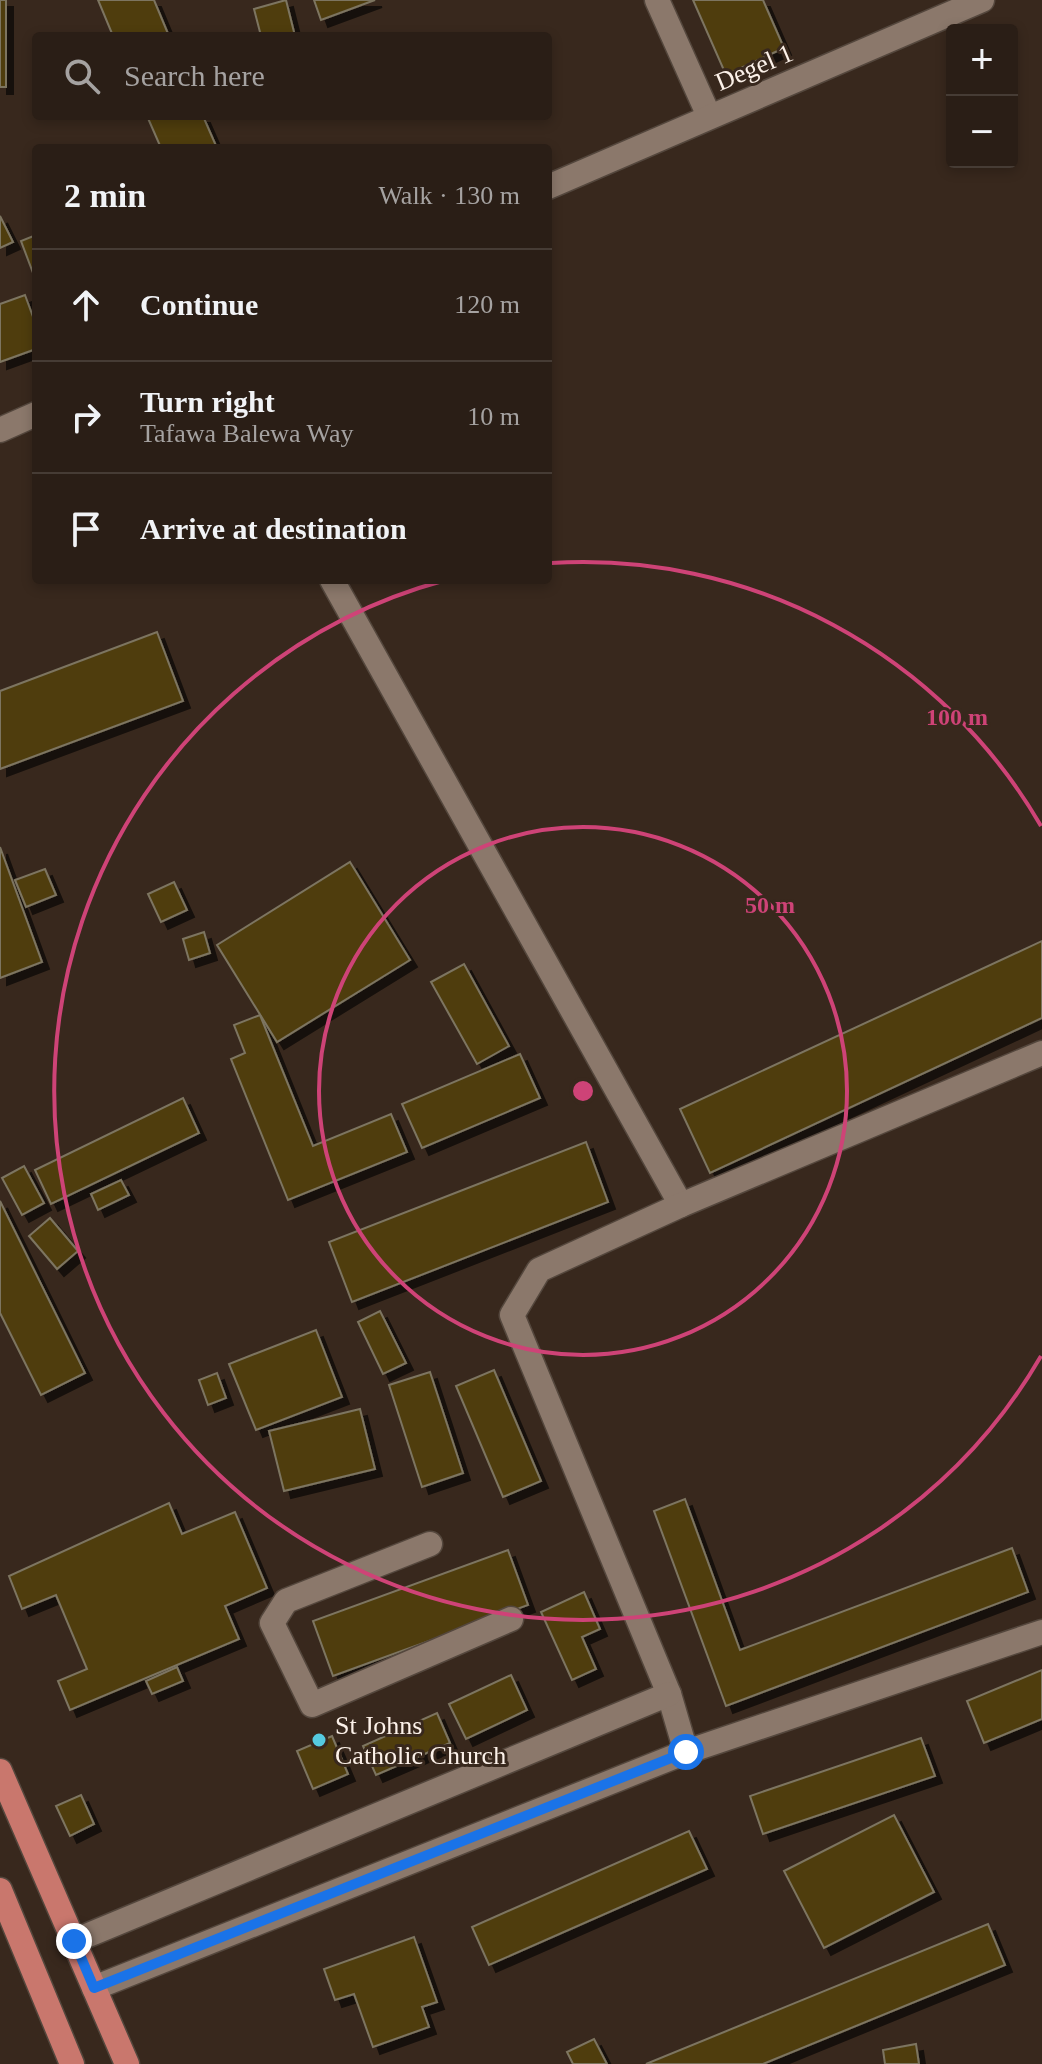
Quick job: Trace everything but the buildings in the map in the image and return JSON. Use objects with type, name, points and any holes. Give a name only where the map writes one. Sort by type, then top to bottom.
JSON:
[{"type":"main road","points":[[0,1771],[127,2064]]},
{"type":"main road","points":[[0,1890],[72,2064]]},
{"type":"street","points":[[657,0],[709,116]]},
{"type":"street","name":"Degel 1","points":[[552,185],[982,0]]},
{"type":"street","points":[[0,430],[32,416]]},
{"type":"street","points":[[334,584],[681,1205]]},
{"type":"street","points":[[686,1752],[669,1694],[512,1315],[539,1270],[681,1205],[1042,1053]]},
{"type":"street","points":[[430,1544],[286,1601],[272,1623],[312,1705],[511,1619]]},
{"type":"street","points":[[94,1988],[686,1752],[1042,1632]]},
{"type":"street","points":[[74,1941],[669,1694]]},
{"type":"place","name":"St Johns Catholic Church","points":[[319,1740]]},
{"type":"route","points":[[74,1941],[94,1988],[686,1752]]}]
